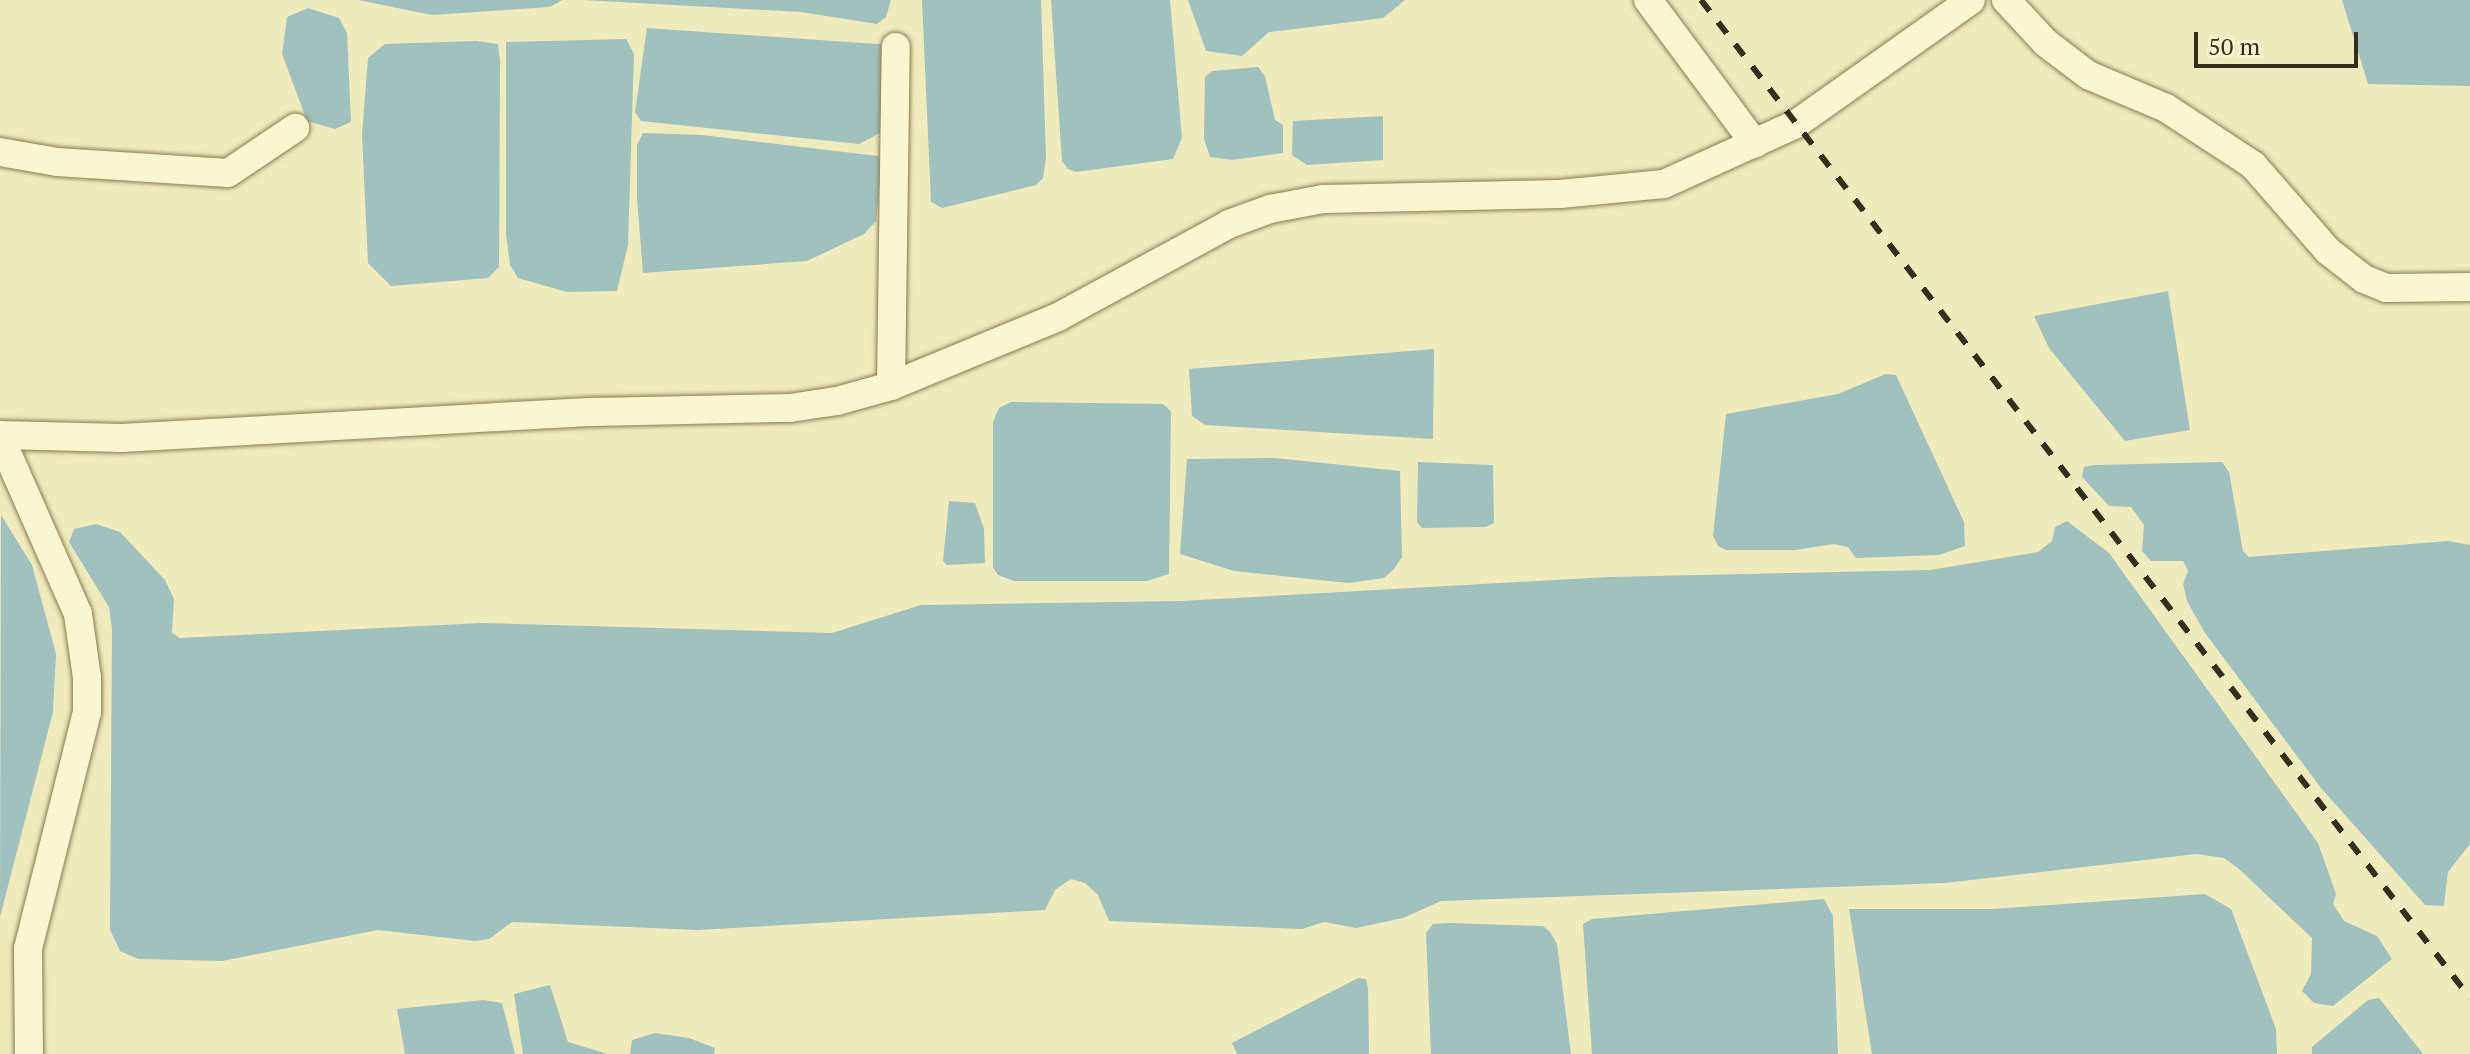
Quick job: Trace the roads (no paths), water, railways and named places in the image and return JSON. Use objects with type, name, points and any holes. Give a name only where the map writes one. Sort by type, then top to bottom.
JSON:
[{"type":"street","points":[[1648,0],[1755,144]]},
{"type":"street","points":[[29,1054],[28,948],[87,712],[87,678],[78,614],[17,482],[0,436],[122,438],[593,412],[790,408],[891,386],[1058,317],[1229,224],[1270,209],[1323,199],[1628,190],[1664,184],[1796,124],[1971,0]]},
{"type":"street","points":[[2006,0],[2046,43],[2088,75],[2166,108],[2253,165],[2328,251],[2364,279],[2386,288],[2470,287]]},
{"type":"street","points":[[891,386],[896,47]]},
{"type":"street","points":[[0,152],[57,162],[228,173],[295,128]]},
{"type":"water","points":[[358,0],[562,0],[550,7],[432,15]]},
{"type":"water","points":[[583,0],[891,0],[886,17],[877,24],[801,12]]},
{"type":"water","points":[[922,0],[1041,0],[1046,158],[1043,178],[1036,185],[942,208],[931,202]]},
{"type":"water","points":[[1051,0],[1170,0],[1182,138],[1173,159],[1076,172],[1068,169],[1062,161]]},
{"type":"water","points":[[1188,0],[1405,0],[1383,18],[1269,32],[1242,56],[1206,51]]},
{"type":"water","points":[[2342,0],[2470,0],[2470,86],[2368,84]]},
{"type":"water","points":[[308,8],[339,18],[347,33],[351,122],[335,129],[307,121],[282,54],[287,17]]},
{"type":"water","points":[[647,28],[891,45],[880,133],[859,144],[641,121],[635,112]]},
{"type":"water","points":[[626,39],[634,54],[628,245],[617,291],[567,292],[518,278],[510,265],[506,234],[506,42]]},
{"type":"water","points":[[476,41],[498,44],[500,61],[499,267],[488,278],[391,286],[368,263],[362,135],[368,58],[385,44]]},
{"type":"water","points":[[1258,67],[1265,76],[1275,120],[1283,125],[1283,153],[1232,160],[1210,157],[1204,139],[1205,77],[1212,71]]},
{"type":"water","points":[[1383,116],[1383,160],[1307,165],[1292,155],[1293,121]]},
{"type":"water","points":[[643,133],[702,135],[878,156],[882,164],[876,221],[864,234],[807,261],[643,273],[637,199],[637,145]]},
{"type":"water","points":[[2168,291],[2190,430],[2125,441],[2049,348],[2034,316]]},
{"type":"water","points":[[1434,349],[1433,439],[1205,425],[1192,416],[1189,369]]},
{"type":"water","points":[[1886,374],[1896,375],[1964,522],[1965,546],[1939,555],[1856,558],[1848,547],[1834,544],[1795,550],[1726,550],[1718,546],[1713,536],[1726,414],[1838,394]]},
{"type":"water","points":[[1011,402],[1163,404],[1171,411],[1169,574],[1147,581],[1014,581],[998,575],[993,567],[993,422],[999,408]]},
{"type":"water","points":[[1275,458],[1400,471],[1402,557],[1394,569],[1384,578],[1348,583],[1234,571],[1180,554],[1187,459]]},
{"type":"water","points":[[1418,462],[1493,465],[1494,523],[1486,527],[1422,528],[1417,522]]},
{"type":"water","points":[[2222,462],[2229,472],[2243,551],[2249,557],[2448,541],[2470,545],[2470,844],[2448,872],[2444,906],[2425,905],[2321,788],[2205,633],[2187,601],[2183,584],[2188,571],[2183,561],[2151,561],[2142,551],[2144,525],[2131,507],[2109,506],[2082,477],[2084,467],[2094,465]]},
{"type":"water","points":[[949,501],[975,503],[984,529],[985,563],[947,565],[943,561]]},
{"type":"water","points":[[1,515],[32,565],[56,654],[53,712],[0,917]]},
{"type":"water","points":[[2067,521],[2109,553],[2318,843],[2336,894],[2333,904],[2344,921],[2377,936],[2392,959],[2333,1006],[2314,1003],[2302,991],[2311,974],[2312,938],[2224,858],[2196,854],[1945,883],[1441,901],[1403,918],[1356,928],[1324,922],[1302,929],[1109,921],[1098,895],[1085,883],[1071,879],[1055,890],[1045,910],[698,930],[512,922],[489,939],[475,941],[378,930],[222,961],[138,959],[120,951],[110,930],[112,630],[109,607],[69,542],[74,529],[96,524],[120,532],[165,580],[174,599],[172,633],[180,638],[482,623],[832,633],[921,605],[1181,601],[1608,577],[1930,570],[2038,552],[2052,541],[2055,527]]},
{"type":"water","points":[[2205,894],[2231,909],[2276,1029],[2277,1054],[1872,1054],[1849,909],[1993,909]]},
{"type":"water","points":[[1824,899],[1833,916],[1838,1054],[1592,1054],[1583,924],[1592,919]]},
{"type":"water","points":[[1433,924],[1543,926],[1550,932],[1557,944],[1571,1054],[1431,1054],[1426,933]]},
{"type":"water","points":[[1358,978],[1366,979],[1368,988],[1369,1054],[1237,1054],[1232,1043]]},
{"type":"water","points":[[550,985],[568,1042],[608,1054],[523,1054],[514,994]]},
{"type":"water","points":[[2379,998],[2423,1054],[2312,1054],[2312,1047],[2368,1000]]},
{"type":"water","points":[[483,1000],[502,1003],[515,1054],[405,1054],[397,1009]]},
{"type":"water","points":[[655,1033],[689,1038],[715,1048],[714,1054],[630,1054],[632,1040]]},
{"type":"railway","points":[[1701,0],[2470,998]]}]
